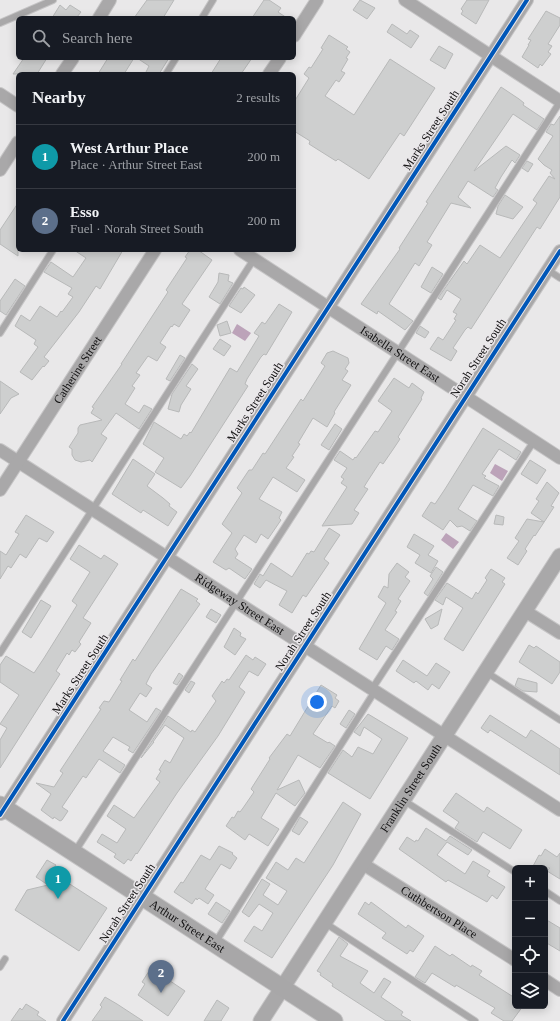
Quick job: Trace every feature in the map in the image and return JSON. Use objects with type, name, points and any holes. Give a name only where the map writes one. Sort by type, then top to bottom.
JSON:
[{"type":"main road","name":"Arthur Street East","points":[[1,809],[74,853],[334,1021]]},
{"type":"street","points":[[100,16],[110,0]]},
{"type":"street","points":[[296,33],[317,0]]},
{"type":"street","points":[[405,0],[419,4],[490,56],[560,101]]},
{"type":"street","name":"Marks Street South","points":[[1,809],[168,558],[327,307],[526,0]]},
{"type":"street","points":[[63,72],[72,60]]},
{"type":"street","points":[[270,72],[279,60]]},
{"type":"street","points":[[0,94],[16,105]]},
{"type":"street","points":[[0,170],[16,145]]},
{"type":"street","name":"Norah Street South","points":[[63,1021],[560,251]]},
{"type":"street","name":"Catherine Street","points":[[0,490],[154,252]]},
{"type":"street","name":"Isabella Street East","points":[[243,252],[560,458]]},
{"type":"street","name":"Ridgeway Street East","points":[[0,450],[560,810]]},
{"type":"street","name":"Franklin Street South","points":[[261,1021],[560,556]]},
{"type":"street","points":[[525,610],[560,634]]},
{"type":"street","name":"Cuthbertson Place","points":[[363,864],[512,958]]},
{"type":"street","points":[[548,982],[560,990]]},
{"type":"lane","points":[[16,16],[53,0]]},
{"type":"lane","points":[[203,16],[213,0]]},
{"type":"lane","points":[[0,23],[16,16]]},
{"type":"lane","points":[[167,72],[175,60]]},
{"type":"lane","points":[[74,853],[560,101]]},
{"type":"lane","points":[[0,333],[52,252]]},
{"type":"lane","points":[[0,653],[254,259]]},
{"type":"lane","points":[[548,270],[560,278]]},
{"type":"lane","points":[[215,944],[374,690],[534,441]]},
{"type":"lane","points":[[486,672],[560,720]]},
{"type":"lane","points":[[403,800],[512,870]]},
{"type":"lane","points":[[548,893],[560,901]]},
{"type":"lane","points":[[325,923],[474,1021]]},
{"type":"lane","points":[[0,967],[5,959]]},
{"type":"shaded area","points":[[237,324],[251,333],[245,341],[232,333]]},
{"type":"shaded area","points":[[495,464],[508,471],[502,481],[490,473]]},
{"type":"shaded area","points":[[446,533],[459,542],[453,549],[441,540]]},
{"type":"building","points":[[147,0],[174,0],[164,16],[135,16]]},
{"type":"building","points":[[264,0],[269,0],[281,8],[278,12],[284,16],[253,16]]},
{"type":"building","points":[[360,0],[375,8],[367,19],[353,10]]},
{"type":"building","points":[[467,0],[489,0],[476,24],[461,14],[463,11],[461,9]]},
{"type":"building","points":[[60,5],[66,10],[70,5],[81,12],[78,16],[53,16]]},
{"type":"building","points":[[546,11],[560,18],[560,25],[548,44],[552,46],[548,52],[551,54],[542,66],[540,64],[538,68],[522,57],[531,40],[528,39]]},
{"type":"building","points":[[392,24],[407,34],[410,30],[419,36],[411,48],[387,32]]},
{"type":"building","points":[[329,35],[348,47],[346,49],[350,52],[346,58],[348,59],[341,71],[345,73],[339,82],[336,80],[325,96],[354,115],[390,59],[435,88],[404,136],[400,133],[369,179],[338,159],[336,161],[309,144],[310,141],[296,132],[296,99],[309,78],[304,74],[309,67],[311,68],[323,49],[321,48]]},
{"type":"building","points":[[439,46],[453,54],[445,69],[430,60]]},
{"type":"building","points":[[23,60],[46,60],[38,72],[16,72],[16,74],[13,74]]},
{"type":"building","points":[[107,60],[133,60],[125,72],[99,72]]},
{"type":"building","points":[[140,60],[168,60],[160,72],[146,72],[149,66]]},
{"type":"building","points":[[220,60],[251,60],[242,72],[212,72]]},
{"type":"building","points":[[501,87],[524,103],[523,105],[544,119],[537,130],[513,114],[474,171],[506,146],[520,155],[515,163],[512,160],[501,177],[495,188],[498,190],[493,197],[468,181],[458,197],[471,208],[451,203],[427,242],[432,245],[419,266],[415,263],[389,304],[413,321],[405,330],[378,311],[377,314],[361,304],[400,249],[399,248],[428,203],[426,202]]},
{"type":"building","points":[[560,116],[560,197],[540,229],[537,227],[471,329],[468,327],[465,330],[453,348],[457,351],[451,361],[430,349],[438,337],[443,340],[456,320],[454,319],[457,314],[453,312],[461,299],[447,290],[441,300],[438,298],[464,261],[467,264],[480,245],[500,258],[537,203],[533,200],[549,176],[555,179],[550,173],[552,170],[538,159],[553,136],[546,132],[551,124],[554,125]]},
{"type":"building","points":[[527,161],[533,164],[528,172],[522,168]]},
{"type":"building","points":[[505,195],[523,207],[513,219],[496,214],[498,206]]},
{"type":"building","points":[[16,206],[16,252],[18,252],[18,256],[0,244],[0,230]]},
{"type":"building","points":[[77,252],[122,252],[100,289],[96,286],[79,312],[44,357],[49,361],[32,380],[20,372],[38,347],[34,344],[36,340],[15,326],[21,315],[30,321],[40,306],[57,317],[73,297],[68,294],[72,288],[44,272],[51,262],[73,277],[86,258]]},
{"type":"building","points":[[189,252],[201,252],[212,260],[182,304],[190,310],[179,327],[174,324],[172,327],[171,326],[160,343],[166,347],[157,361],[148,356],[136,373],[140,375],[132,386],[135,388],[125,404],[139,413],[144,405],[152,409],[139,429],[116,413],[101,434],[107,438],[92,462],[90,460],[81,462],[75,460],[72,455],[72,449],[69,447],[78,433],[78,428],[80,425],[102,420],[91,413],[94,408],[92,407],[122,364],[168,292],[166,290],[187,258],[185,257]]},
{"type":"building","points":[[432,267],[443,274],[431,293],[421,287]]},
{"type":"building","points":[[219,273],[229,275],[228,281],[233,283],[220,304],[209,297],[218,282]]},
{"type":"building","points":[[15,279],[25,286],[6,315],[0,311],[0,301]]},
{"type":"building","points":[[244,287],[255,295],[241,313],[229,306],[241,288],[243,289]]},
{"type":"building","points":[[279,304],[292,312],[266,355],[264,354],[261,357],[247,379],[245,384],[248,386],[190,476],[181,488],[155,472],[164,458],[143,444],[154,422],[181,439],[184,434],[187,436],[190,432],[191,433],[230,368],[237,372],[259,336],[254,333],[262,322],[265,324]]},
{"type":"building","points":[[227,321],[231,333],[220,336],[217,325]]},
{"type":"building","points":[[420,326],[429,332],[425,338],[416,333]]},
{"type":"building","points":[[220,339],[231,346],[224,356],[213,349]]},
{"type":"building","points":[[333,351],[348,358],[349,363],[345,369],[348,371],[342,380],[351,385],[334,412],[335,413],[327,427],[313,418],[298,443],[300,444],[292,456],[294,457],[286,468],[305,480],[297,492],[273,477],[259,499],[282,512],[279,518],[281,520],[268,539],[261,534],[256,543],[244,535],[235,549],[238,554],[235,558],[252,569],[245,579],[229,568],[226,570],[213,562],[232,533],[222,524],[242,493],[237,488],[249,470],[252,470],[263,453],[265,454],[301,399],[303,401],[325,366],[321,363],[327,353]]},
{"type":"building","points":[[180,355],[185,358],[170,381],[166,379]]},
{"type":"building","points":[[192,364],[198,369],[186,386],[191,389],[181,405],[179,412],[168,409],[172,394]]},
{"type":"building","points":[[394,378],[409,388],[412,383],[424,392],[421,398],[422,399],[398,437],[400,439],[383,464],[380,462],[364,487],[368,489],[354,510],[359,513],[352,524],[322,526],[347,487],[341,483],[344,479],[341,477],[347,468],[334,460],[340,451],[353,460],[375,431],[378,432],[392,411],[378,401]]},
{"type":"building","points":[[0,381],[19,394],[11,398],[0,414]]},
{"type":"building","points":[[335,424],[342,429],[329,450],[321,445]]},
{"type":"building","points":[[483,428],[521,452],[516,460],[499,449],[482,474],[486,476],[484,478],[499,486],[493,496],[473,485],[458,509],[477,521],[470,531],[462,526],[457,527],[450,520],[443,530],[422,516],[431,502],[435,504]]},
{"type":"building","points":[[133,459],[155,474],[147,486],[170,504],[169,506],[177,512],[168,526],[143,510],[141,513],[112,494]]},
{"type":"building","points":[[530,460],[546,470],[537,484],[521,474]]},
{"type":"building","points":[[547,482],[559,493],[551,506],[554,507],[535,536],[534,535],[525,549],[527,551],[518,565],[507,558],[519,541],[515,538],[527,519],[544,522],[531,513],[539,501],[536,499]]},
{"type":"building","points":[[26,515],[54,532],[47,542],[39,538],[26,558],[20,554],[11,568],[8,566],[0,579],[0,551],[6,555],[19,534],[15,532]]},
{"type":"building","points":[[496,515],[504,517],[503,525],[494,524]]},
{"type":"building","points":[[329,528],[340,535],[324,559],[329,563],[306,597],[303,595],[292,613],[279,605],[287,591],[266,580],[260,588],[254,584],[260,574],[263,576],[271,563],[292,577],[307,553],[309,554],[311,551],[314,552]]},
{"type":"building","points":[[414,534],[434,546],[428,555],[438,561],[431,573],[415,563],[420,555],[407,547]]},
{"type":"building","points":[[79,545],[101,559],[104,555],[118,564],[83,618],[91,623],[79,642],[81,644],[75,652],[72,650],[69,655],[67,653],[56,671],[60,674],[0,768],[0,740],[7,728],[0,724],[19,695],[0,682],[0,665],[6,656],[34,673],[44,658],[77,605],[72,601],[90,572],[70,559]]},
{"type":"building","points":[[397,563],[409,572],[405,577],[410,581],[398,599],[401,601],[395,611],[397,612],[385,630],[399,639],[392,650],[386,646],[377,660],[359,649],[386,603],[378,597],[384,586],[388,588],[389,574]]},
{"type":"building","points":[[436,567],[443,572],[428,596],[424,593],[433,579],[430,576]]},
{"type":"building","points":[[491,569],[505,578],[502,582],[505,584],[463,651],[444,639],[463,608],[446,597],[443,605],[435,600],[447,583],[472,599],[476,592],[478,594],[487,580],[485,578]]},
{"type":"building","points":[[181,589],[198,599],[196,601],[200,604],[151,674],[146,684],[152,688],[146,697],[140,693],[129,710],[147,722],[156,708],[161,711],[133,753],[128,750],[130,747],[113,737],[103,751],[125,765],[120,773],[99,759],[86,778],[83,776],[62,807],[68,811],[62,820],[60,821],[54,817],[53,819],[41,810],[51,794],[36,783],[54,787],[63,773],[60,771],[101,709],[99,708],[104,701],[109,702],[133,659],[135,661]]},
{"type":"building","points":[[41,600],[51,606],[31,638],[22,632]]},
{"type":"building","points":[[211,609],[221,615],[216,623],[206,617]]},
{"type":"building","points":[[442,609],[438,625],[431,629],[425,619]]},
{"type":"building","points":[[234,628],[241,633],[240,636],[246,639],[235,655],[224,647]]},
{"type":"building","points":[[529,645],[534,648],[536,646],[560,662],[560,672],[552,684],[519,662]]},
{"type":"building","points":[[246,655],[253,660],[255,657],[266,664],[258,676],[249,671],[239,687],[245,692],[218,736],[177,793],[137,854],[136,853],[131,861],[128,859],[124,864],[114,857],[116,854],[97,842],[102,834],[117,843],[126,829],[107,816],[114,805],[134,818],[160,782],[156,779],[165,760],[170,763],[184,738],[165,725],[141,758],[168,716],[191,732],[192,730],[195,732],[216,701],[212,696],[222,681],[224,683],[227,679],[229,680]]},
{"type":"building","points":[[403,660],[427,676],[436,663],[450,672],[439,689],[432,684],[428,690],[416,681],[414,683],[396,671]]},
{"type":"building","points":[[179,673],[183,676],[177,685],[173,683]]},
{"type":"building","points":[[518,678],[537,683],[537,692],[523,691],[515,686]]},
{"type":"building","points":[[191,681],[195,683],[189,693],[185,690]]},
{"type":"building","points":[[321,685],[337,695],[335,698],[339,701],[335,708],[332,706],[313,734],[335,746],[320,768],[298,755],[277,790],[299,780],[305,793],[295,806],[276,793],[261,818],[279,829],[268,846],[249,834],[245,840],[226,826],[232,817],[234,818],[238,811],[240,812],[254,792],[251,789],[270,759],[269,758],[287,734],[290,736]]},
{"type":"building","points":[[349,710],[355,714],[346,728],[340,724]]},
{"type":"building","points":[[368,714],[408,738],[370,799],[328,773],[343,750],[352,757],[358,747],[373,754],[382,739],[364,727],[360,736],[354,732]]},
{"type":"building","points":[[490,715],[526,738],[531,730],[560,749],[560,775],[490,730],[488,733],[481,728]]},
{"type":"building","points":[[456,793],[484,812],[487,807],[522,830],[510,849],[483,832],[477,842],[455,828],[459,822],[443,811]]},
{"type":"building","points":[[343,802],[361,814],[333,865],[272,958],[244,941],[254,926],[262,931],[273,913],[259,904],[249,917],[242,912],[262,879],[270,884],[263,895],[278,905],[287,891],[266,878],[276,862],[288,870],[296,858],[304,863]]},
{"type":"building","points":[[300,817],[308,822],[299,835],[292,831]]},
{"type":"building","points":[[426,828],[446,841],[450,836],[472,850],[468,855],[447,842],[437,855],[465,874],[473,861],[490,871],[487,876],[505,887],[497,899],[492,895],[487,902],[448,880],[446,882],[399,849],[407,837],[415,842],[416,840],[418,841]]},
{"type":"building","points":[[219,846],[233,853],[232,854],[237,858],[230,869],[221,864],[205,889],[214,895],[208,904],[199,898],[197,900],[196,898],[192,904],[174,892],[181,882],[183,883],[201,855],[210,860]]},
{"type":"building","points":[[545,849],[557,857],[560,853],[560,879],[548,872],[550,868],[548,868],[548,865],[534,865],[539,855],[541,856]]},
{"type":"building","points":[[47,860],[56,865],[51,872],[107,908],[79,951],[15,910],[27,890],[48,885],[36,877]]},
{"type":"building","points":[[216,902],[230,911],[222,923],[208,914]]},
{"type":"building","points":[[365,902],[369,905],[371,902],[406,928],[408,925],[424,936],[413,952],[410,950],[407,954],[382,938],[386,933],[358,914]]},
{"type":"building","points":[[548,921],[560,928],[560,951],[548,944]]},
{"type":"building","points":[[339,937],[348,944],[340,956],[368,971],[360,983],[374,993],[384,978],[391,982],[381,997],[403,1012],[401,1015],[411,1021],[386,1021],[332,986],[333,984],[320,975],[321,973],[317,971]]},
{"type":"building","points":[[435,946],[450,956],[452,954],[471,967],[472,965],[482,971],[479,975],[512,996],[512,1009],[521,1009],[512,1021],[504,1021],[491,1013],[495,1008],[432,973],[425,983],[415,977]]},
{"type":"building","points":[[151,968],[185,991],[168,1016],[138,995],[145,984],[142,982]]},
{"type":"building","points":[[105,997],[143,1021],[92,1021],[102,1007],[100,1005]]},
{"type":"building","points":[[217,1000],[229,1008],[221,1021],[204,1021]]},
{"type":"building","points":[[26,1004],[39,1012],[37,1015],[46,1021],[11,1021],[20,1008],[22,1010]]},
{"type":"cycle path","points":[[0,815],[527,0]]},
{"type":"cycle path","points":[[63,1021],[560,251]]},
{"type":"place","name":"West Arthur Place","points":[[58,899]]},
{"type":"place","name":"Esso","points":[[161,993]]}]
